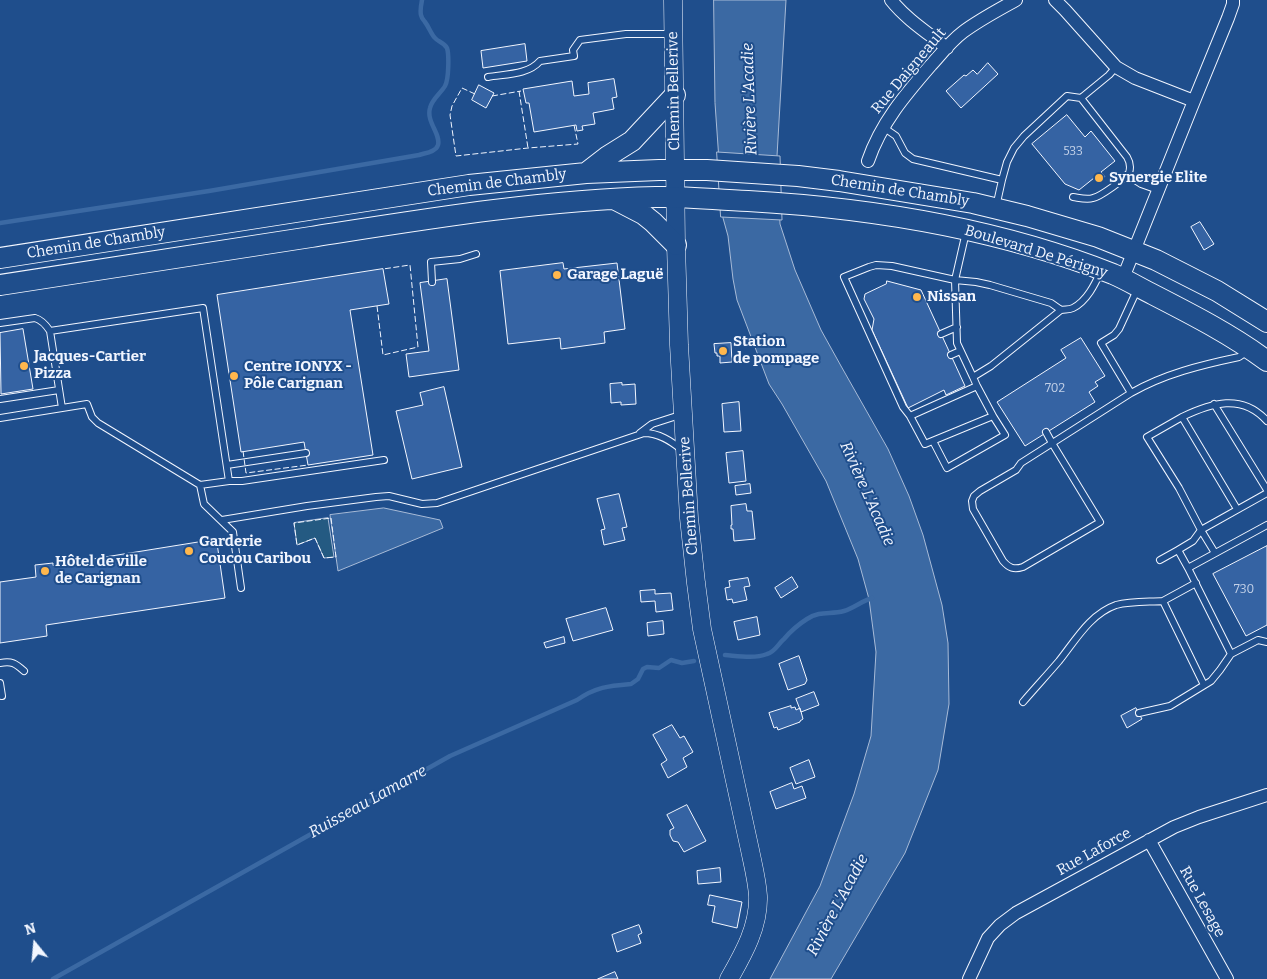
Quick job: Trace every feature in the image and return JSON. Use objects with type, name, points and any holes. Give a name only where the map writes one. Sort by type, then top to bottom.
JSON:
[{"type":"main road","points":[[586,173],[632,140],[674,95]]},
{"type":"main road","name":"Chemin de Chambly","points":[[0,258],[444,188],[586,173],[675,170],[784,175],[863,184],[995,208]]},
{"type":"main road","name":"Chemin de Chambly","points":[[0,285],[376,227],[566,202],[675,197],[784,203]]},
{"type":"main road","points":[[614,199],[643,214],[676,245]]},
{"type":"main road","name":"Boulevard De Périgny","points":[[784,203],[866,211],[966,230],[1028,246],[1101,270],[1130,282],[1197,317],[1267,361]]},
{"type":"main road","name":"Boulevard De Périgny","points":[[995,208],[1083,232],[1134,251],[1198,281],[1267,322]]},
{"type":"street","name":"Chemin Bellerive","points":[[673,0],[679,345],[692,548],[701,622],[750,850],[758,896],[757,912],[751,937],[743,956],[729,979]]},
{"type":"street","points":[[891,0],[910,20],[947,48]]},
{"type":"street","name":"Rue Daigneault","points":[[868,161],[874,143],[895,108],[947,48],[970,27],[1016,0]]},
{"type":"street","points":[[1055,0],[1116,67],[1127,74],[1194,101]]},
{"type":"street","points":[[1130,282],[1134,251],[1232,1]]},
{"type":"street","name":"Rue Laforce","points":[[969,979],[988,938],[1004,921],[1174,826],[1267,795]]},
{"type":"street","name":"Rue Lesage","points":[[1149,840],[1223,978]]},
{"type":"lane","points":[[488,77],[524,71],[533,68],[540,61],[574,56],[573,50],[580,40],[626,34],[673,34]]},
{"type":"lane","points":[[1081,98],[1116,67]]},
{"type":"lane","points":[[995,208],[1009,156],[1014,148],[1024,136],[1067,96],[1081,98],[1129,160],[1130,170],[1127,175],[1101,195],[1090,199],[1074,196]]},
{"type":"lane","points":[[883,127],[896,136],[905,153],[913,159],[1002,180]]},
{"type":"lane","points":[[1127,175],[1141,184],[1158,190]]},
{"type":"lane","points":[[933,441],[947,468],[1005,435],[977,386],[958,343],[956,280],[966,230]]},
{"type":"lane","points":[[432,282],[431,262],[476,254]]},
{"type":"lane","points":[[993,416],[925,444],[899,399],[844,276],[862,269],[884,265],[990,285],[1051,303],[1061,310]]},
{"type":"lane","points":[[973,377],[991,366],[1061,310],[1073,308],[1082,302],[1095,284],[1101,270]]},
{"type":"lane","points":[[1130,282],[1134,299],[1119,329],[1114,335],[1101,343],[1131,393]]},
{"type":"lane","points":[[50,331],[203,308],[229,481]]},
{"type":"lane","points":[[0,323],[35,318],[42,321],[50,331],[62,408]]},
{"type":"lane","points":[[941,334],[957,327]]},
{"type":"lane","points":[[1046,432],[1052,443],[1100,522],[1023,567],[1013,568],[1003,561],[974,509],[972,501],[974,496],[1016,470],[1021,463],[1052,443],[1131,393],[1145,385],[1167,376],[1238,357],[1245,353],[1248,348]]},
{"type":"lane","points":[[951,356],[960,351]]},
{"type":"lane","points":[[910,416],[977,386]]},
{"type":"lane","points":[[0,399],[59,390]]},
{"type":"lane","points":[[0,418],[87,404],[92,417],[98,423],[200,485],[384,460]]},
{"type":"lane","points":[[1160,560],[1193,541],[1202,530],[1267,491],[1214,404]]},
{"type":"lane","points":[[1215,553],[1179,488],[1147,437],[1197,409],[1214,404],[1241,405],[1257,413],[1267,422]]},
{"type":"lane","points":[[639,434],[652,424],[683,414]]},
{"type":"lane","points":[[1182,417],[1237,510]]},
{"type":"lane","points":[[222,520],[376,497],[390,496],[422,504],[437,503],[639,434],[655,434],[685,452]]},
{"type":"lane","points":[[226,465],[306,453]]},
{"type":"lane","points":[[200,485],[204,504],[233,532],[241,588]]},
{"type":"lane","points":[[1188,568],[1267,525]]},
{"type":"lane","points":[[1178,550],[1231,654]]},
{"type":"lane","points":[[1023,702],[1081,632],[1103,612],[1118,605],[1163,601],[1196,583]]},
{"type":"lane","points":[[1163,601],[1204,685]]},
{"type":"lane","points":[[1139,713],[1170,706],[1211,681],[1231,654],[1258,640],[1267,642]]},
{"type":"lane","points":[[0,663],[14,663],[24,671]]},
{"type":"lane","points":[[0,683],[2,696]]},
{"type":"shaded area","points":[[328,518],[334,557],[324,558],[315,538],[297,545],[294,523]]},
{"type":"water","name":"Rivière L'Acadie","points":[[714,0],[786,0],[777,156],[780,224],[795,270],[821,330],[888,449],[909,496],[923,535],[942,605],[948,643],[949,704],[938,770],[905,853],[831,979],[770,979],[820,886],[854,794],[871,736],[876,652],[869,599],[858,559],[826,481],[769,384],[737,300],[728,236],[723,218],[715,103]]},
{"type":"water","points":[[384,508],[440,520],[443,528],[338,571],[330,515]]},
{"type":"pier","points":[[717,152],[780,156],[782,220],[721,217]]},
{"type":"building","points":[[525,44],[527,61],[483,68],[481,51]]},
{"type":"building","points":[[988,63],[998,74],[961,108],[946,91],[964,75],[966,76],[973,70],[977,74]]},
{"type":"building","points":[[614,79],[617,97],[612,98],[614,109],[593,113],[595,124],[582,126],[583,130],[577,131],[576,125],[534,132],[529,103],[526,103],[523,89],[572,81],[574,96],[589,94],[588,83]]},
{"type":"building","points":[[479,85],[494,93],[486,108],[472,100]]},
{"type":"building","points":[[1067,115],[1085,137],[1091,131],[1115,161],[1101,172],[1105,177],[1098,183],[1094,178],[1079,190],[1065,184],[1032,144]]},
{"type":"building","points":[[1200,222],[1214,244],[1204,250],[1191,227]]},
{"type":"building","points":[[563,263],[564,269],[617,263],[625,329],[604,332],[605,343],[561,349],[560,338],[508,344],[500,271]]},
{"type":"building","points":[[383,269],[389,304],[350,310],[373,455],[308,465],[304,442],[241,452],[217,295]]},
{"type":"building","points":[[447,279],[459,370],[409,377],[406,354],[429,351],[420,283]]},
{"type":"building","points":[[887,281],[921,290],[965,386],[946,395],[944,390],[908,408],[872,330],[874,319],[864,299],[865,294],[886,284]]},
{"type":"building","points":[[23,329],[33,389],[1,394],[0,333]]},
{"type":"building","points":[[1081,338],[1105,376],[1095,382],[1098,386],[1089,392],[1095,402],[1025,446],[997,402],[1066,358],[1061,350]]},
{"type":"building","name":"Station de pompage","points":[[731,343],[732,362],[720,363],[720,356],[717,356],[717,353],[715,353],[714,344]]},
{"type":"building","points":[[622,383],[622,385],[635,384],[636,404],[621,405],[621,402],[611,403],[610,384]]},
{"type":"building","points":[[444,387],[462,467],[412,479],[396,411],[423,405],[420,393]]},
{"type":"building","points":[[739,402],[741,431],[724,432],[722,404]]},
{"type":"building","points":[[743,451],[746,481],[729,483],[726,453]]},
{"type":"building","points":[[750,484],[751,493],[736,495],[735,486]]},
{"type":"building","points":[[619,494],[627,527],[622,528],[625,540],[604,545],[601,530],[605,529],[597,499]]},
{"type":"building","points":[[746,504],[747,511],[752,511],[755,539],[734,541],[733,529],[731,529],[731,506]]},
{"type":"building","points":[[213,540],[214,544],[217,543],[225,598],[46,625],[47,636],[0,643],[0,582],[36,577],[35,565],[53,563],[53,565]]},
{"type":"building","points":[[1267,546],[1267,625],[1246,636],[1213,574]]},
{"type":"building","points":[[792,577],[798,587],[781,598],[775,588]]},
{"type":"building","points":[[748,578],[750,586],[744,587],[747,600],[733,603],[732,599],[727,600],[725,588],[730,587],[729,581]]},
{"type":"building","points":[[655,590],[655,594],[671,593],[673,610],[656,612],[655,601],[641,602],[640,591]]},
{"type":"building","points":[[606,608],[613,630],[573,641],[566,619]]},
{"type":"building","points":[[757,617],[760,635],[738,640],[734,622]]},
{"type":"building","points":[[663,621],[664,634],[648,636],[647,623]]},
{"type":"building","points":[[564,637],[565,643],[546,648],[544,643]]},
{"type":"building","points":[[799,656],[807,680],[805,684],[788,690],[779,664]]},
{"type":"building","points":[[814,692],[819,705],[801,712],[796,699]]},
{"type":"building","points":[[791,706],[791,708],[795,707],[796,710],[800,708],[803,719],[800,722],[778,730],[777,727],[774,728],[769,713]]},
{"type":"building","points":[[1136,708],[1142,719],[1127,728],[1121,716]]},
{"type":"building","points":[[672,725],[680,738],[684,736],[693,752],[683,758],[687,767],[668,778],[661,764],[667,760],[653,735]]},
{"type":"building","points":[[809,760],[815,777],[796,784],[790,768]]},
{"type":"building","points":[[792,783],[794,789],[802,786],[806,798],[776,809],[770,792]]},
{"type":"building","points":[[687,805],[706,841],[684,852],[678,842],[673,841],[670,835],[670,830],[674,828],[667,815]]},
{"type":"building","points":[[720,868],[721,882],[698,884],[697,871]]},
{"type":"building","points":[[710,895],[742,902],[737,928],[712,922],[715,906],[708,905]]},
{"type":"building","points":[[639,925],[642,933],[638,935],[641,943],[617,952],[612,935]]},
{"type":"building","points":[[615,972],[618,979],[598,979]]},
{"type":"waterway","points":[[0,223],[209,191],[433,151],[437,147],[438,141],[429,113],[433,102],[446,83],[448,55],[446,46],[436,39],[422,17],[422,0]]},
{"type":"waterway","name":"Ruisseau Lamarre","points":[[725,655],[751,657],[770,653],[795,628],[812,616],[844,611],[872,598]]},
{"type":"waterway","name":"Ruisseau Lamarre","points":[[53,979],[450,756],[596,690],[631,684],[638,679],[643,669],[647,667],[659,668],[671,660],[682,663],[694,661]]},
{"type":"fence","points":[[475,94],[462,88],[452,106],[450,115],[456,156],[578,144],[574,125]]},
{"type":"fence","points":[[519,91],[528,148]]},
{"type":"fence","points":[[492,96],[521,91]]},
{"type":"fence","points":[[377,306],[383,355],[418,347],[410,265],[383,269]]},
{"type":"fence","points":[[243,451],[246,473],[308,465]]},
{"type":"fence","points":[[331,518],[336,557],[324,558],[315,538],[297,545],[294,523],[331,518]]},
{"type":"place","name":"Synergie Elite","points":[[1099,178]]},
{"type":"place","name":"Garage Laguë","points":[[557,275]]},
{"type":"place","name":"Nissan","points":[[917,297]]},
{"type":"place","name":"Station de pompage","points":[[723,351]]},
{"type":"place","name":"Jacques-Cartier Pizza","points":[[24,366]]},
{"type":"place","name":"Centre IONYX - Pôle Carignan","points":[[234,376]]},
{"type":"place","name":"Garderie Coucou Caribou","points":[[189,551]]},
{"type":"place","name":"Hôtel de ville de Carignan","points":[[45,571]]}]
